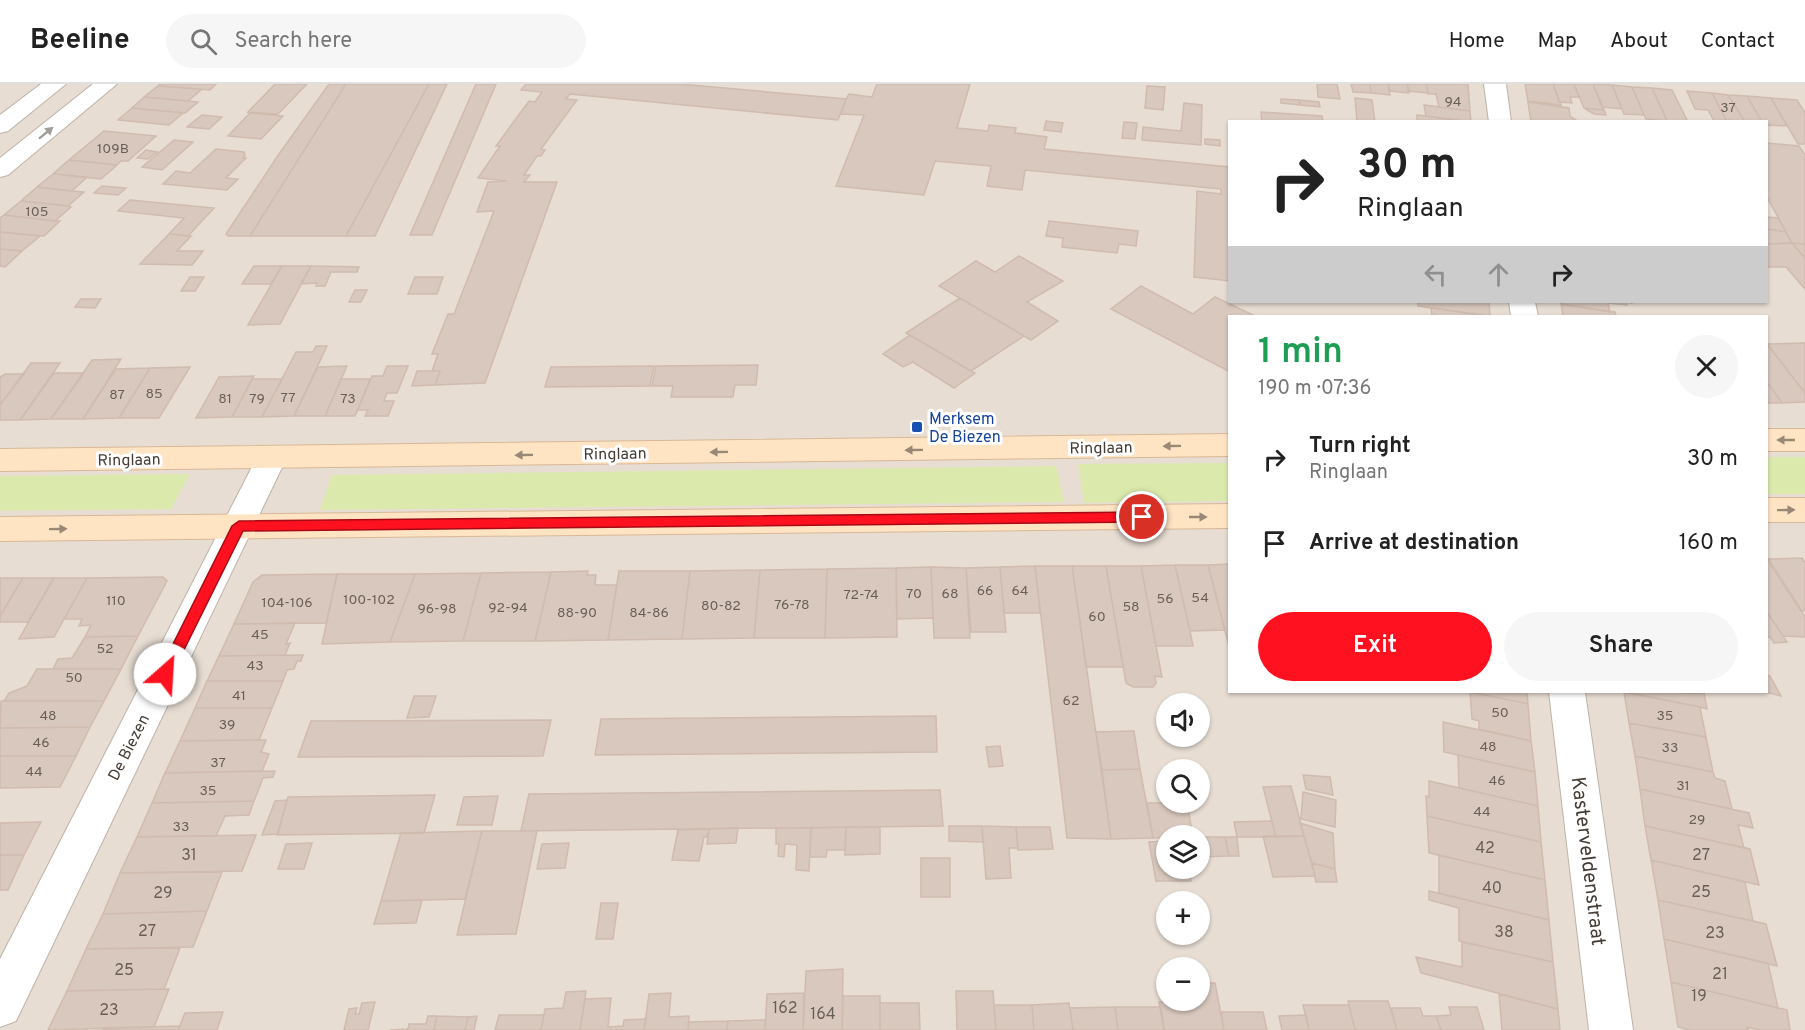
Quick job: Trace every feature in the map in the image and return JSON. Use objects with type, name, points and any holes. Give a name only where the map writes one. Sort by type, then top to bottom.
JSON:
[{"type":"street","points":[[0,126],[55,84]]},
{"type":"street","points":[[0,170],[106,84]]},
{"type":"street","points":[[1495,84],[1500,120]]},
{"type":"street","points":[[1768,441],[1805,440]]},
{"type":"street","name":"Ringlaan","points":[[0,460],[1228,445]]},
{"type":"street","name":"De Biezen","points":[[0,1005],[272,457]]},
{"type":"street","points":[[1768,510],[1805,510]]},
{"type":"street","points":[[0,529],[1228,516]]},
{"type":"street","name":"Kasterveldenstraat","points":[[1567,693],[1611,1030]]},
{"type":"shaded area","points":[[0,84],[1805,84],[1805,1030],[0,1030]]},
{"type":"green space","points":[[1768,457],[1805,457],[1805,494],[1768,494]]},
{"type":"green space","points":[[1228,463],[1228,501],[1084,503],[1078,464]]},
{"type":"green space","points":[[1056,466],[1064,502],[320,510],[332,475]]},
{"type":"green space","points":[[190,474],[171,509],[0,511],[0,476]]},
{"type":"building","points":[[160,84],[216,84],[210,90],[158,86]]},
{"type":"building","points":[[275,84],[307,84],[278,114],[248,112]]},
{"type":"building","points":[[329,84],[346,84],[250,236],[228,236],[226,234],[279,154]]},
{"type":"building","points":[[346,84],[429,84],[346,236],[250,236]]},
{"type":"building","points":[[429,84],[447,84],[375,236],[346,236]]},
{"type":"building","points":[[476,84],[496,84],[432,235],[410,235]]},
{"type":"building","points":[[526,84],[680,84],[846,99],[838,120],[570,94],[566,99],[577,100],[541,149],[545,150],[541,156],[537,156],[524,175],[530,175],[524,182],[557,182],[485,383],[435,385],[440,371],[432,371],[438,354],[432,354],[448,314],[454,314],[494,211],[477,212],[488,182],[507,181],[478,178],[500,146],[496,146],[529,101],[535,102],[542,92],[521,90]]},
{"type":"building","points":[[877,84],[970,84],[957,128],[988,131],[989,125],[1016,128],[1015,133],[1047,137],[1044,149],[1228,167],[1228,281],[1194,277],[1197,191],[1221,194],[1221,189],[1025,170],[1022,190],[987,186],[991,166],[935,161],[924,195],[836,186],[864,115],[841,114],[846,99],[849,94],[872,97]]},
{"type":"building","points":[[1317,84],[1337,84],[1340,99],[1318,97]]},
{"type":"building","points":[[1351,84],[1370,84],[1371,93],[1353,92]]},
{"type":"building","points":[[1370,84],[1388,84],[1390,95],[1371,93]]},
{"type":"building","points":[[1388,84],[1407,84],[1409,93],[1390,91]]},
{"type":"building","points":[[1407,84],[1426,84],[1428,93],[1409,91]]},
{"type":"building","points":[[1426,84],[1468,84],[1470,111],[1439,107],[1436,94],[1428,94]]},
{"type":"building","points":[[1525,84],[1553,84],[1561,105],[1528,101]]},
{"type":"building","points":[[1553,84],[1574,84],[1579,97],[1570,97],[1572,103],[1559,102]]},
{"type":"building","points":[[1574,84],[1593,84],[1604,110],[1584,108]]},
{"type":"building","points":[[1593,84],[1612,85],[1622,109],[1602,107]]},
{"type":"building","points":[[1612,85],[1632,87],[1644,115],[1624,114]]},
{"type":"building","points":[[158,86],[202,89],[188,101],[144,97]]},
{"type":"building","points":[[1147,86],[1165,87],[1163,110],[1145,108]]},
{"type":"building","points":[[1632,87],[1652,88],[1667,120],[1646,119]]},
{"type":"building","points":[[1652,88],[1672,90],[1687,120],[1667,120]]},
{"type":"building","points":[[1687,91],[1712,93],[1726,120],[1713,120],[1708,110],[1695,109]]},
{"type":"building","points":[[1712,93],[1728,95],[1744,120],[1726,120]]},
{"type":"building","points":[[1728,95],[1747,96],[1761,120],[1744,120]]},
{"type":"building","points":[[1747,96],[1771,98],[1787,126],[1768,125],[1768,120],[1761,120]]},
{"type":"building","points":[[144,97],[198,102],[185,113],[132,108]]},
{"type":"building","points":[[1355,98],[1372,100],[1375,120],[1357,120]]},
{"type":"building","points":[[1771,98],[1797,100],[1805,113],[1805,144],[1798,144]]},
{"type":"building","points":[[1281,99],[1299,100],[1300,105],[1281,103]]},
{"type":"building","points":[[1299,100],[1319,102],[1320,107],[1300,105]]},
{"type":"building","points":[[1528,102],[1569,108],[1570,116],[1576,120],[1531,120]]},
{"type":"building","points":[[1184,103],[1202,105],[1201,145],[1142,140],[1143,127],[1181,131]]},
{"type":"building","points":[[1424,105],[1470,111],[1471,120],[1456,120],[1426,116]]},
{"type":"building","points":[[132,108],[183,113],[169,125],[118,120]]},
{"type":"building","points":[[1584,108],[1604,110],[1606,115],[1594,114]]},
{"type":"building","points":[[1261,112],[1322,116],[1323,120],[1262,120]]},
{"type":"building","points":[[250,113],[283,116],[261,139],[228,136]]},
{"type":"building","points":[[202,115],[222,117],[209,129],[187,127]]},
{"type":"building","points":[[1417,115],[1454,120],[1417,120]]},
{"type":"building","points":[[1046,121],[1063,123],[1061,132],[1044,130]]},
{"type":"building","points":[[1124,122],[1137,123],[1135,139],[1122,138]]},
{"type":"building","points":[[104,131],[156,136],[128,161],[121,161],[117,165],[69,160]]},
{"type":"building","points":[[1205,139],[1220,140],[1220,146],[1205,144]]},
{"type":"building","points":[[174,140],[193,142],[162,170],[142,167]]},
{"type":"building","points":[[1768,143],[1799,146],[1805,155],[1805,244],[1792,243],[1768,199]]},
{"type":"building","points":[[216,149],[244,152],[243,158],[246,158],[226,178],[238,179],[227,190],[163,184],[176,171],[190,173]]},
{"type":"building","points":[[146,150],[157,152],[148,159],[137,158]]},
{"type":"building","points":[[69,160],[117,165],[101,179],[53,174]]},
{"type":"building","points":[[53,174],[87,177],[72,191],[37,187]]},
{"type":"building","points":[[102,186],[126,188],[118,195],[94,193]]},
{"type":"building","points":[[37,187],[84,192],[68,206],[21,201]]},
{"type":"building","points":[[130,200],[214,208],[188,236],[169,234],[184,218],[118,211]]},
{"type":"building","points":[[21,201],[71,207],[55,221],[4,215]]},
{"type":"building","points":[[4,215],[60,221],[44,236],[0,232],[0,218]]},
{"type":"building","points":[[1768,217],[1778,218],[1786,232],[1768,229]]},
{"type":"building","points":[[1049,221],[1138,231],[1136,246],[1119,244],[1117,253],[1062,247],[1063,238],[1046,236]]},
{"type":"building","points":[[1768,229],[1786,232],[1792,243],[1768,244]]},
{"type":"building","points":[[0,232],[40,236],[22,251],[0,249]]},
{"type":"building","points":[[169,234],[191,236],[177,251],[203,251],[192,265],[140,264]]},
{"type":"building","points":[[1792,243],[1805,244],[1805,258]]},
{"type":"building","points":[[1792,243],[1805,258],[1805,289],[1786,267],[1768,267],[1768,244]]},
{"type":"building","points":[[0,249],[22,251],[5,267],[0,266]]},
{"type":"building","points":[[1019,256],[1063,281],[1027,302],[1058,321],[1031,340],[939,286],[976,261],[995,272]]},
{"type":"building","points":[[254,266],[282,266],[271,284],[242,284]]},
{"type":"building","points":[[282,266],[311,266],[280,324],[248,325]]},
{"type":"building","points":[[311,266],[359,267],[357,272],[331,272],[325,286],[316,286],[317,283],[301,284]]},
{"type":"building","points":[[190,277],[204,277],[195,291],[181,291]]},
{"type":"building","points":[[415,277],[443,277],[437,294],[408,294]]},
{"type":"building","points":[[1141,286],[1193,314],[1215,297],[1253,315],[1228,315],[1228,371],[1111,309]]},
{"type":"building","points":[[355,290],[367,290],[361,302],[349,302]]},
{"type":"building","points":[[960,298],[1024,336],[971,371],[906,333]]},
{"type":"building","points":[[81,299],[101,299],[95,308],[75,307]]},
{"type":"building","points":[[1418,303],[1489,303],[1490,315],[1483,315],[1418,306]]},
{"type":"building","points":[[1608,303],[1610,312],[1561,304]]},
{"type":"building","points":[[1561,304],[1615,312],[1616,315],[1563,315]]},
{"type":"building","points":[[1431,308],[1480,315],[1432,315]]},
{"type":"building","points":[[910,335],[975,373],[954,388],[913,362],[903,367],[883,354]]},
{"type":"building","points":[[1805,343],[1805,393],[1768,345]]},
{"type":"building","points":[[1768,345],[1805,393],[1805,402],[1782,403],[1768,383]]},
{"type":"building","points":[[316,346],[327,346],[294,416],[262,417],[296,352],[313,352]]},
{"type":"building","points":[[121,359],[83,419],[51,419],[92,360]]},
{"type":"building","points":[[31,363],[60,363],[20,420],[0,420],[0,405]]},
{"type":"building","points":[[758,365],[756,385],[735,385],[733,397],[671,397],[673,386],[652,386],[656,366]]},
{"type":"building","points":[[347,366],[325,416],[294,416],[318,367]]},
{"type":"building","points":[[387,366],[408,366],[397,393],[387,393],[384,401],[394,401],[388,416],[365,416],[368,410],[358,410],[355,416],[372,376],[383,376]]},
{"type":"building","points":[[654,366],[650,386],[545,387],[551,367]]},
{"type":"building","points":[[190,367],[159,418],[119,418],[150,368]]},
{"type":"building","points":[[150,368],[119,418],[83,419],[116,369]]},
{"type":"building","points":[[417,371],[440,371],[435,385],[412,386]]},
{"type":"building","points":[[54,373],[84,373],[51,419],[20,420]]},
{"type":"building","points":[[5,374],[24,374],[0,405],[0,377]]},
{"type":"building","points":[[254,376],[232,417],[196,418],[219,377]]},
{"type":"building","points":[[252,379],[282,379],[262,417],[232,417]]},
{"type":"building","points":[[341,379],[370,379],[355,416],[325,416]]},
{"type":"building","points":[[1768,383],[1782,403],[1768,403]]},
{"type":"building","points":[[1802,558],[1805,563],[1805,611],[1802,611],[1768,559]]},
{"type":"building","points":[[1768,561],[1805,617],[1805,637],[1783,636],[1768,614]]},
{"type":"building","points":[[1228,564],[1228,642],[1208,565]]},
{"type":"building","points":[[1175,565],[1208,565],[1225,630],[1190,631]]},
{"type":"building","points":[[1175,565],[1193,646],[1156,646],[1141,566]]},
{"type":"building","points":[[1035,566],[1072,566],[1111,839],[1067,838]]},
{"type":"building","points":[[1035,566],[1040,613],[1004,613],[1000,567]]},
{"type":"building","points":[[1072,566],[1106,566],[1123,667],[1086,667]]},
{"type":"building","points":[[1106,566],[1141,566],[1162,677],[1155,676],[1156,683],[1153,687],[1133,687],[1126,683]]},
{"type":"building","points":[[931,567],[966,568],[970,638],[934,638]]},
{"type":"building","points":[[931,567],[933,618],[897,619],[896,568]]},
{"type":"building","points":[[1000,567],[1006,632],[971,632],[966,568]]},
{"type":"building","points":[[896,568],[897,637],[825,638],[827,569]]},
{"type":"building","points":[[827,569],[825,638],[754,638],[760,570]]},
{"type":"building","points":[[760,570],[754,638],[682,639],[690,571]]},
{"type":"building","points":[[588,571],[587,575],[596,575],[595,585],[617,585],[608,640],[535,641],[551,572]]},
{"type":"building","points":[[619,571],[690,571],[682,639],[608,640]]},
{"type":"building","points":[[551,572],[535,641],[463,641],[481,573]]},
{"type":"building","points":[[481,573],[463,641],[390,642],[415,574]]},
{"type":"building","points":[[337,574],[415,574],[390,642],[322,644]]},
{"type":"building","points":[[337,574],[326,623],[234,624],[253,582],[262,575]]},
{"type":"building","points":[[163,577],[167,581],[138,636],[85,637],[91,625],[79,626],[82,619],[64,619],[87,578]]},
{"type":"building","points":[[0,578],[23,578],[0,616]]},
{"type":"building","points":[[23,578],[54,578],[28,622],[0,622],[0,616]]},
{"type":"building","points":[[54,578],[87,578],[54,637],[19,639]]},
{"type":"building","points":[[1768,614],[1787,642],[1774,643],[1768,637]]},
{"type":"building","points":[[295,623],[286,644],[290,643],[285,655],[219,656],[234,624]]},
{"type":"building","points":[[138,636],[121,669],[53,669],[58,659],[72,658],[85,637]]},
{"type":"building","points":[[303,655],[301,661],[297,661],[294,669],[287,670],[283,681],[207,681],[219,656]]},
{"type":"building","points":[[37,669],[121,669],[104,701],[4,701],[9,693],[27,686]]},
{"type":"building","points":[[1768,675],[1770,676],[1781,696],[1768,693]]},
{"type":"building","points":[[207,681],[283,681],[272,708],[195,708]]},
{"type":"building","points":[[1470,693],[1528,704],[1531,741],[1479,729],[1479,721],[1472,719]]},
{"type":"building","points":[[1475,693],[1527,693],[1528,704]]},
{"type":"building","points":[[1624,693],[1700,707],[1706,737],[1629,723]]},
{"type":"building","points":[[1631,693],[1704,693],[1707,709]]},
{"type":"building","points":[[414,696],[436,696],[429,717],[407,718]]},
{"type":"building","points":[[1,701],[104,701],[90,727],[0,728]]},
{"type":"building","points":[[195,708],[272,708],[259,740],[180,741]]},
{"type":"building","points":[[936,716],[937,752],[595,755],[601,719]]},
{"type":"building","points":[[551,720],[543,756],[298,757],[311,721]]},
{"type":"building","points":[[1443,722],[1531,741],[1535,772],[1444,752]]},
{"type":"building","points":[[1629,723],[1706,737],[1713,772],[1635,756]]},
{"type":"building","points":[[90,727],[76,756],[0,756],[0,728]]},
{"type":"building","points":[[1134,731],[1140,769],[1102,770],[1096,732]]},
{"type":"building","points":[[266,740],[261,752],[269,754],[262,771],[165,773],[180,741]]},
{"type":"building","points":[[1000,746],[1003,766],[989,767],[986,747]]},
{"type":"building","points":[[1458,755],[1535,772],[1538,806],[1459,788]]},
{"type":"building","points":[[0,756],[76,756],[60,787],[0,788]]},
{"type":"building","points":[[1635,756],[1713,772],[1715,778],[1725,781],[1732,809],[1640,789]]},
{"type":"building","points":[[1140,769],[1153,838],[1111,839],[1102,770]]},
{"type":"building","points":[[275,771],[273,777],[263,778],[254,801],[152,803],[165,773]]},
{"type":"building","points":[[1303,775],[1330,777],[1333,795],[1306,789]]},
{"type":"building","points":[[1429,781],[1538,806],[1541,842],[1427,816],[1426,796],[1429,797]]},
{"type":"building","points":[[1291,786],[1304,836],[1276,837],[1263,787]]},
{"type":"building","points":[[1640,789],[1749,813],[1753,828],[1738,825],[1744,848],[1645,826]]},
{"type":"building","points":[[940,790],[943,826],[521,831],[529,794]]},
{"type":"building","points":[[1303,792],[1336,800],[1335,827],[1301,819]]},
{"type":"building","points":[[435,795],[424,833],[277,835],[288,797]]},
{"type":"building","points":[[498,796],[492,825],[457,825],[464,797]]},
{"type":"building","points":[[287,800],[278,834],[262,835],[275,801]]},
{"type":"building","points":[[254,801],[249,815],[225,816],[216,836],[137,837],[152,803]]},
{"type":"building","points":[[1147,803],[1156,803],[1156,813],[1189,813],[1191,825],[1156,825],[1156,838],[1153,838]]},
{"type":"building","points":[[1427,816],[1541,842],[1545,880],[1429,853]]},
{"type":"building","points":[[1272,821],[1276,837],[1237,837],[1234,822]]},
{"type":"building","points":[[41,822],[24,855],[0,855],[0,823]]},
{"type":"building","points":[[1300,823],[1333,833],[1335,869],[1312,863]]},
{"type":"building","points":[[949,826],[982,826],[983,842],[949,841]]},
{"type":"building","points":[[982,826],[1016,827],[1018,848],[1009,848],[1011,878],[986,879]]},
{"type":"building","points":[[1645,826],[1750,849],[1759,885],[1651,860]]},
{"type":"building","points":[[846,827],[845,850],[827,850],[826,857],[810,857],[811,828]]},
{"type":"building","points":[[846,827],[880,827],[880,854],[845,855]]},
{"type":"building","points":[[1016,827],[1050,827],[1053,849],[1018,850]]},
{"type":"building","points":[[738,828],[736,843],[707,844],[709,829]]},
{"type":"building","points":[[776,828],[811,828],[809,871],[796,870],[797,845],[785,844],[784,857],[778,856],[779,844],[776,844]]},
{"type":"building","points":[[709,829],[707,837],[704,837],[699,861],[672,860],[678,830]]},
{"type":"building","points":[[482,831],[537,831],[516,934],[457,935]]},
{"type":"building","points":[[482,831],[465,899],[381,901],[401,833]]},
{"type":"building","points":[[256,835],[242,871],[120,873],[137,837]]},
{"type":"building","points":[[1263,836],[1304,836],[1315,876],[1273,877]]},
{"type":"building","points":[[1210,837],[1225,837],[1229,856],[1210,857]]},
{"type":"building","points":[[1225,837],[1237,837],[1239,856],[1229,856]]},
{"type":"building","points":[[1149,842],[1156,842],[1156,879],[1191,879],[1191,881],[1156,881]]},
{"type":"building","points":[[312,843],[304,869],[278,869],[286,844]]},
{"type":"building","points":[[569,843],[565,868],[537,869],[542,844]]},
{"type":"building","points":[[0,855],[24,855],[8,890],[0,890]]},
{"type":"building","points":[[1439,855],[1545,880],[1549,920],[1439,893]]},
{"type":"building","points":[[921,858],[950,858],[950,897],[921,897]]},
{"type":"building","points":[[1651,860],[1745,882],[1753,921],[1658,900]]},
{"type":"building","points":[[1312,863],[1335,869],[1337,882],[1316,882]]},
{"type":"building","points":[[222,872],[207,911],[103,914],[120,873]]},
{"type":"building","points":[[1429,891],[1549,920],[1553,962],[1459,941],[1459,908],[1429,900]]},
{"type":"building","points":[[422,900],[416,923],[374,924],[381,901]]},
{"type":"building","points":[[1658,900],[1766,924],[1777,966],[1664,939]]},
{"type":"building","points":[[601,903],[618,903],[613,939],[596,939]]},
{"type":"building","points":[[207,911],[193,947],[86,949],[103,914]]},
{"type":"building","points":[[1664,939],[1768,963],[1778,1008],[1671,982]]},
{"type":"building","points":[[1462,942],[1553,962],[1558,1009],[1421,973],[1416,957],[1462,967]]},
{"type":"building","points":[[180,948],[164,989],[67,991],[86,949]]},
{"type":"building","points":[[843,969],[842,1030],[803,1030],[806,971]]},
{"type":"building","points":[[1671,982],[1787,1010],[1790,1030],[1760,1030],[1747,1027],[1748,1030],[1690,1030],[1678,1027]]},
{"type":"building","points":[[1210,983],[1215,983],[1224,1030],[1164,1030],[1161,1011],[1210,1011]]},
{"type":"building","points":[[169,989],[154,1027],[48,1030],[67,991]]},
{"type":"building","points":[[586,991],[580,1030],[541,1030],[545,1009],[563,1008],[566,992]]},
{"type":"building","points":[[956,991],[993,991],[996,1030],[957,1030]]},
{"type":"building","points":[[671,993],[669,1017],[689,1016],[688,1030],[644,1030],[649,994]]},
{"type":"building","points":[[804,993],[803,1030],[765,1030],[767,994]]},
{"type":"building","points":[[1499,994],[1558,1009],[1560,1030],[1502,1030]]},
{"type":"building","points":[[843,996],[880,996],[880,1030],[842,1030]]},
{"type":"building","points":[[611,998],[608,1027],[623,1026],[624,1020],[646,1019],[644,1030],[580,1030],[585,999]]},
{"type":"building","points":[[1348,1001],[1388,1001],[1397,1030],[1355,1030]]},
{"type":"building","points":[[375,1002],[368,1030],[344,1030],[349,1009],[357,1008],[355,1014],[359,1014],[362,1003]]},
{"type":"building","points":[[880,1003],[919,1003],[920,1030],[880,1030]]},
{"type":"building","points":[[1069,1003],[1073,1030],[1034,1030],[1032,1005]]},
{"type":"building","points":[[994,1005],[1032,1005],[1034,1030],[996,1030]]},
{"type":"building","points":[[1303,1005],[1349,1005],[1355,1030],[1309,1030]]},
{"type":"building","points":[[1115,1007],[1118,1030],[1073,1030],[1070,1008]]},
{"type":"building","points":[[1115,1007],[1156,1007],[1156,1011],[1162,1011],[1164,1030],[1118,1030]]},
{"type":"building","points":[[1449,1007],[1477,1007],[1484,1030],[1441,1030],[1436,1016],[1451,1015]]},
{"type":"building","points":[[1391,1008],[1420,1008],[1423,1016],[1436,1016],[1441,1030],[1397,1030]]},
{"type":"building","points":[[223,1012],[217,1030],[178,1030],[185,1013]]},
{"type":"building","points":[[1221,1012],[1263,1012],[1267,1030],[1224,1030]]},
{"type":"building","points":[[499,1015],[544,1015],[541,1030],[495,1030]]},
{"type":"building","points":[[1306,1015],[1309,1030],[1282,1030],[1279,1016]]},
{"type":"building","points":[[428,1016],[437,1016],[434,1030],[390,1030],[408,1029],[409,1024],[426,1024]]},
{"type":"building","points":[[437,1016],[468,1017],[465,1030],[434,1030]]},
{"type":"building","points":[[477,1016],[474,1030],[465,1030],[468,1017]]},
{"type":"building","points":[[766,1020],[765,1030],[727,1030],[728,1021]]},
{"type":"building","points":[[728,1021],[727,1030],[688,1030],[689,1022]]},
{"type":"building","points":[[180,1026],[178,1030],[140,1030],[141,1027]]},
{"type":"building","points":[[141,1027],[140,1030],[103,1030],[103,1028]]},
{"type":"place","name":"Merksem De Biezen","points":[[917,427]]},
{"type":"route","points":[[165,674],[239,526],[1142,517]]}]
